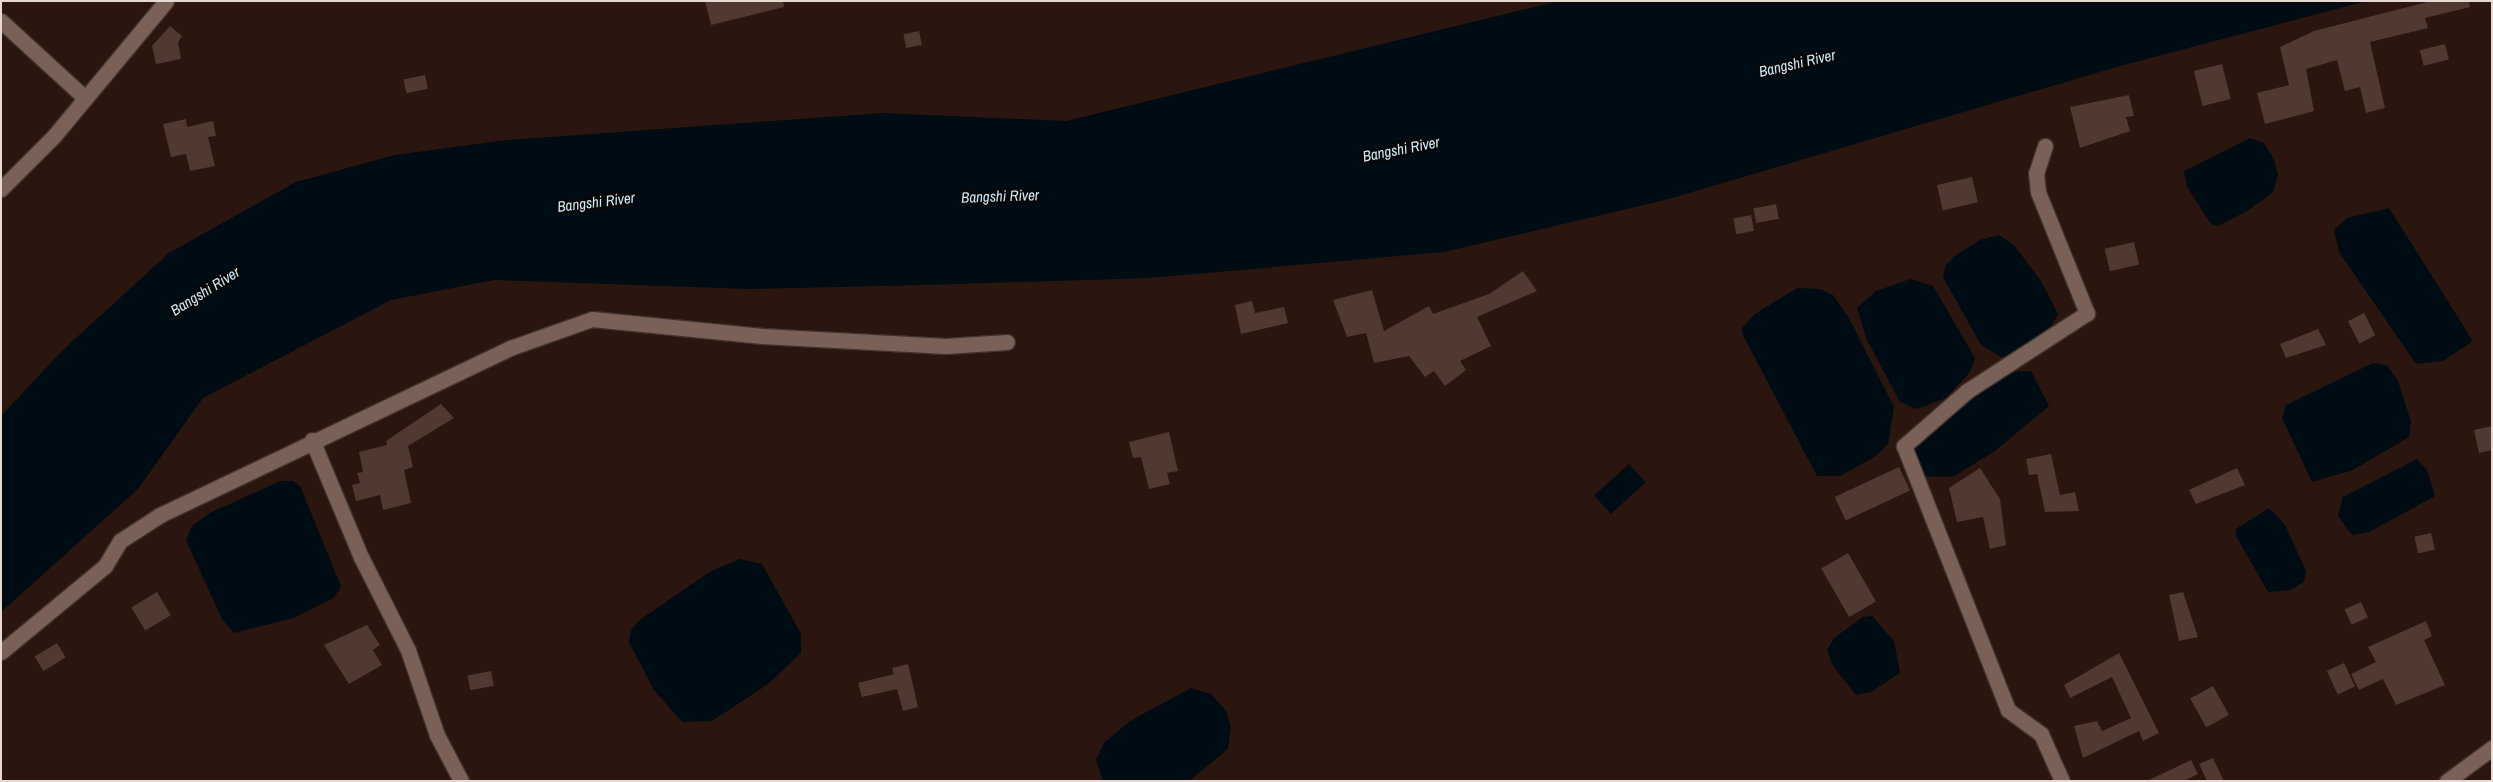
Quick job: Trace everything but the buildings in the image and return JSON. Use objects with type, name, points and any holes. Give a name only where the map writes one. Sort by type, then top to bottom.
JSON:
[{"type":"street","points":[[1,188],[85,98],[166,1]]},
{"type":"street","points":[[1,21],[85,98]]},
{"type":"street","points":[[2045,146],[2036,173],[2038,192],[2087,313],[1967,391],[1904,446],[2008,710],[2041,734],[2062,781]]},
{"type":"street","points":[[1,652],[105,566],[120,541],[160,515],[312,440],[510,348],[592,319],[791,338],[946,346],[1007,342]]},
{"type":"street","points":[[312,440],[361,557],[408,650],[437,735],[461,781]]},
{"type":"street","points":[[2447,781],[2492,748]]},
{"type":"water","name":"Bangshi River","points":[[1559,1],[2367,1],[2120,66],[1665,200],[1444,252],[1149,278],[925,285],[749,289],[494,280],[391,300],[203,398],[138,489],[1,612],[1,416],[64,349],[169,253],[296,182],[395,155],[507,140],[883,113],[1066,121]]},
{"type":"water","points":[[2250,138],[2264,143],[2274,159],[2278,175],[2273,192],[2249,210],[2218,226],[2211,224],[2187,187],[2184,171]]},
{"type":"water","points":[[2389,208],[2473,341],[2443,361],[2416,364],[2339,252],[2334,230],[2347,218]]},
{"type":"water","points":[[1999,235],[2014,245],[2041,281],[2058,314],[2052,325],[2015,354],[2001,357],[1981,345],[1943,277],[1945,266],[1956,255],[1980,240]]},
{"type":"water","points":[[1911,279],[1933,286],[1975,358],[1970,372],[1946,398],[1917,409],[1900,402],[1867,340],[1857,308],[1876,291]]},
{"type":"water","points":[[1797,288],[1820,289],[1833,295],[1849,318],[1894,407],[1888,444],[1876,456],[1840,476],[1817,476],[1743,335],[1742,328],[1755,314]]},
{"type":"water","points":[[2373,363],[2387,365],[2398,381],[2411,422],[2409,437],[2353,470],[2312,482],[2282,418],[2286,405]]},
{"type":"water","points":[[2018,371],[2031,371],[2049,406],[1995,451],[1953,477],[1919,476],[1913,451],[1926,433],[1981,387]]},
{"type":"water","points":[[2417,459],[2427,470],[2435,496],[2369,532],[2353,535],[2338,515],[2343,497]]},
{"type":"water","points":[[1629,464],[1646,483],[1611,514],[1594,495]]},
{"type":"water","points":[[280,481],[293,481],[300,486],[341,586],[334,598],[294,618],[234,633],[222,619],[186,540],[192,526],[210,513]]},
{"type":"water","points":[[2269,508],[2285,525],[2306,571],[2304,582],[2290,590],[2268,592],[2236,536],[2236,529]]},
{"type":"water","points":[[740,559],[762,564],[801,634],[801,653],[768,684],[712,721],[682,722],[654,690],[629,642],[631,630],[641,619],[711,571]]},
{"type":"water","points":[[1872,616],[1894,641],[1900,673],[1871,692],[1856,695],[1833,666],[1827,650],[1834,638],[1863,617]]},
{"type":"water","points":[[1191,688],[1211,694],[1226,711],[1231,727],[1228,749],[1189,781],[1103,781],[1096,760],[1104,743],[1130,721]]}]
